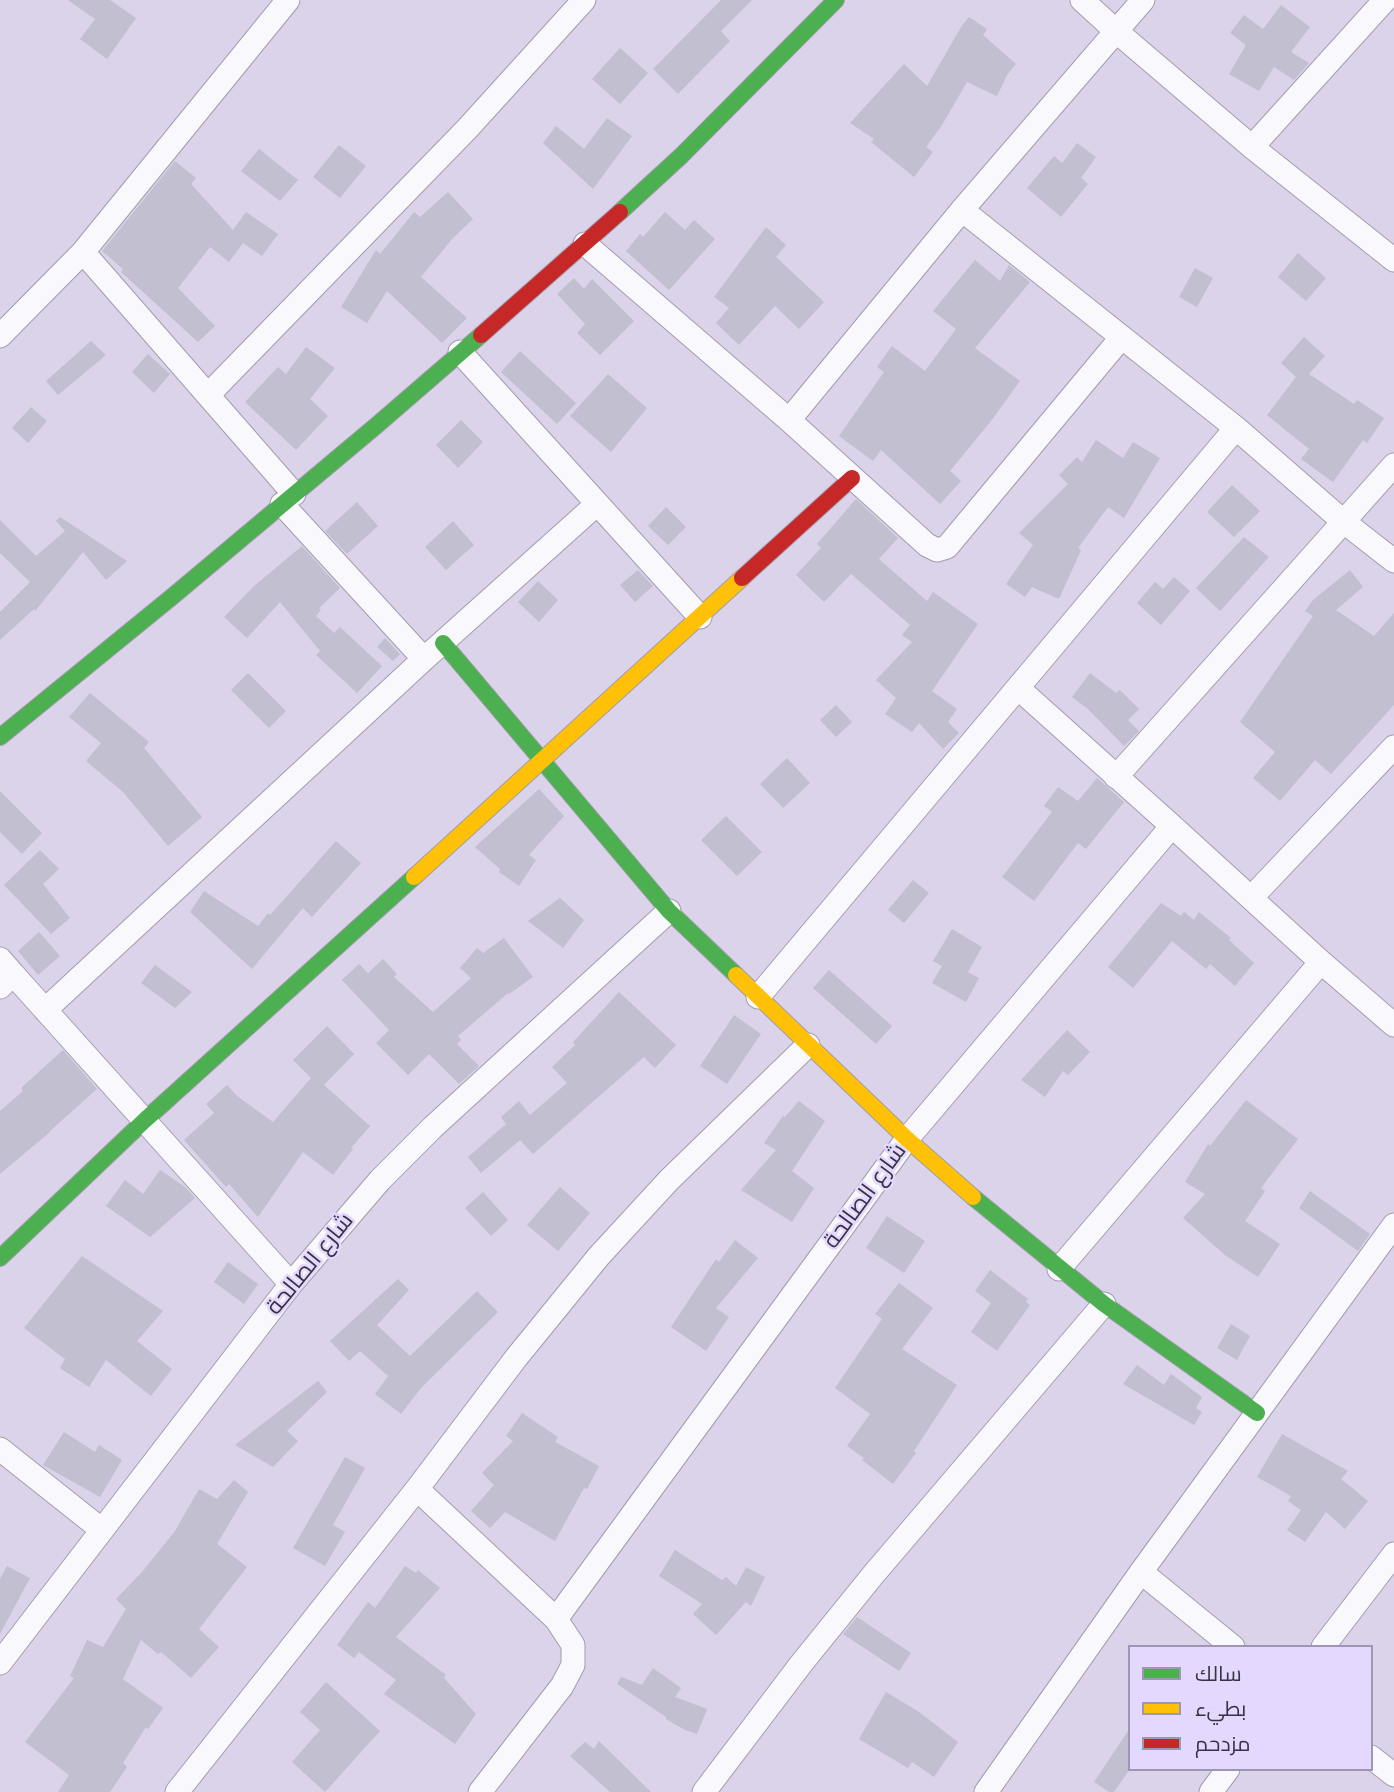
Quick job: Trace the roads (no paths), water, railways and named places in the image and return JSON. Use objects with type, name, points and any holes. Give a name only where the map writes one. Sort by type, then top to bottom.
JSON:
[{"type":"street","points":[[4,324],[83,252],[288,0]]},
{"type":"street","points":[[208,395],[467,129],[584,0]]},
{"type":"street","points":[[0,737],[377,425],[585,244],[681,156],[836,0]]},
{"type":"street","points":[[1082,0],[1252,147],[1394,260]]},
{"type":"street","points":[[789,420],[962,211],[1143,0]]},
{"type":"street","points":[[1252,147],[1385,0]]},
{"type":"street","points":[[962,211],[1236,428],[1344,522],[1394,561]]},
{"type":"street","points":[[585,244],[789,420],[927,545],[937,550],[947,547],[1121,338]]},
{"type":"street","points":[[83,252],[208,395],[288,499],[424,659]]},
{"type":"street","points":[[460,352],[700,617]]},
{"type":"street","points":[[758,997],[1236,428]]},
{"type":"street","points":[[1116,777],[1394,465]]},
{"type":"street","points":[[0,1258],[145,1121],[852,478]]},
{"type":"street","points":[[45,1010],[424,659],[597,504]]},
{"type":"street","points":[[443,643],[669,911],[907,1139],[988,1212],[1059,1269],[1257,1413]]},
{"type":"street","points":[[1018,688],[1394,1025]]},
{"type":"street","points":[[1251,898],[1394,747]]},
{"type":"street","name":"شارع الصالحة","points":[[556,1619],[907,1139],[1172,826]]},
{"type":"street","name":"شارع الصالحة","points":[[0,1663],[291,1284],[380,1180],[424,1136],[669,911]]},
{"type":"street","points":[[1059,1269],[1321,962]]},
{"type":"street","points":[[4,973],[45,1010],[291,1284]]},
{"type":"street","points":[[177,1792],[417,1489],[516,1358],[599,1256],[669,1180],[808,1045]]},
{"type":"street","points":[[986,1792],[1141,1572],[1394,1225]]},
{"type":"street","points":[[704,1792],[873,1575],[1104,1304]]},
{"type":"street","points":[[0,1449],[102,1530]]},
{"type":"street","points":[[417,1489],[556,1619],[573,1645],[573,1665],[562,1686],[480,1792]]},
{"type":"street","points":[[1325,1645],[1394,1554]]},
{"type":"street","points":[[1141,1572],[1231,1645]]},
{"type":"street","points":[[1373,1759],[1394,1775]]},
{"type":"street","points":[[1211,1792],[1227,1771]]}]
